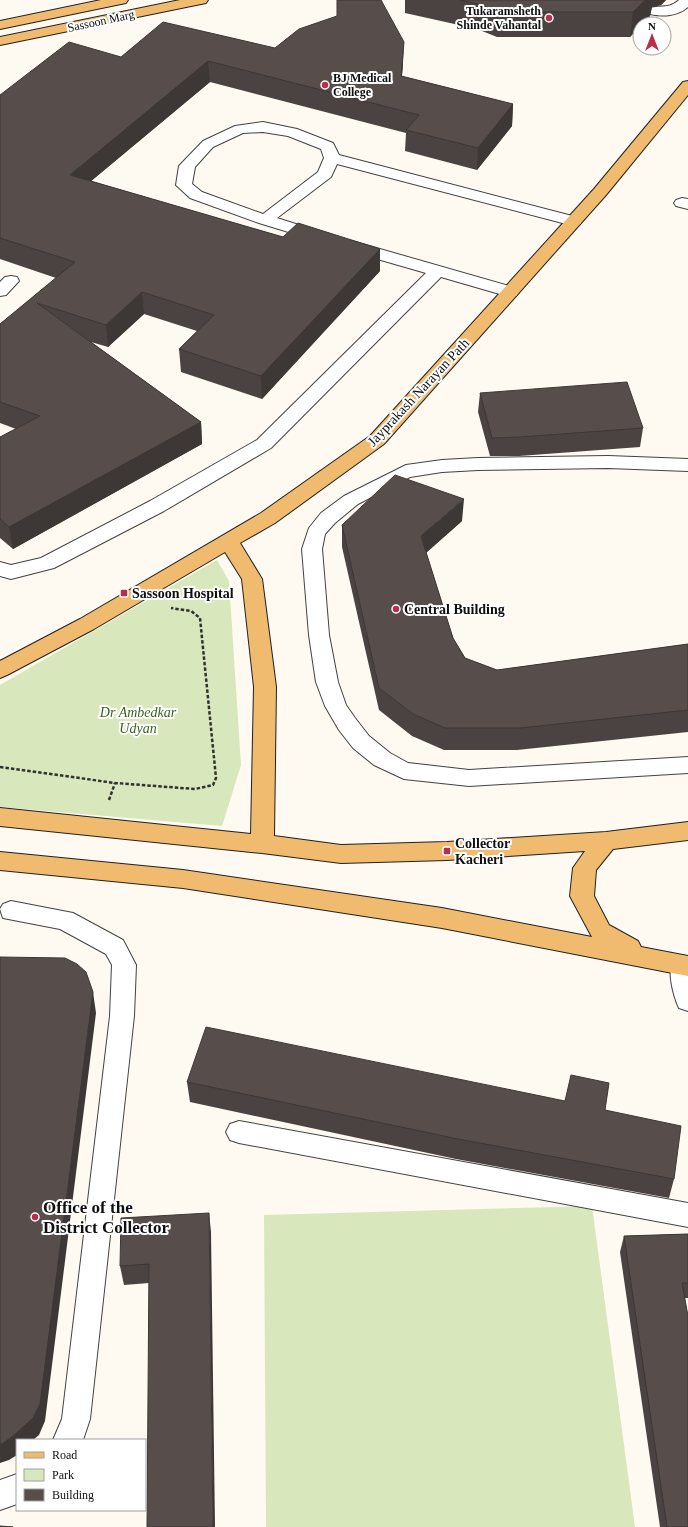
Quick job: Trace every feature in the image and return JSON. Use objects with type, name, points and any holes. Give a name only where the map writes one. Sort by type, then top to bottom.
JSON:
[{"type":"main road","name":"Sassoon Marg","points":[[0,25],[95,2],[121,0]]},
{"type":"main road","name":"Sassoon Marg","points":[[0,41],[201,0]]},
{"type":"main road","name":"Jayprakash Narayan Path","points":[[0,670],[87,624],[268,518],[377,440],[600,192],[688,85]]},
{"type":"main road","points":[[228,541],[252,579],[265,687],[262,844]]},
{"type":"main road","points":[[0,817],[262,844],[341,854],[447,851],[606,841],[688,831]]},
{"type":"main road","points":[[606,841],[586,868],[582,896],[600,932],[647,958]]},
{"type":"main road","points":[[0,861],[183,878],[442,918],[685,965]]},
{"type":"lane","points":[[655,11],[668,12],[678,9],[687,0]]},
{"type":"lane","points":[[265,220],[325,174],[332,158],[328,146],[292,132],[263,127],[240,129],[208,144],[187,166],[184,185],[196,195],[265,220],[510,292]]},
{"type":"lane","points":[[332,158],[574,221]]},
{"type":"lane","points":[[0,569],[11,572],[47,563],[158,506],[264,444],[438,271]]},
{"type":"lane","points":[[688,465],[608,462],[478,464],[442,466],[406,471],[351,500],[328,518],[316,533],[312,549],[319,635],[327,682],[336,706],[347,724],[361,742],[382,759],[404,771],[469,778],[688,765]]},
{"type":"lane","points":[[11,911],[65,920],[86,930],[115,947],[124,965],[122,1016],[76,1419],[68,1439]]},
{"type":"lane","points":[[685,965],[688,1001]]},
{"type":"lane","points":[[239,1132],[688,1215]]},
{"type":"lane","points":[[0,1495],[16,1489]]},
{"type":"path","points":[[0,767],[115,783],[195,789],[213,785],[216,778],[200,618],[196,614],[184,609]]},
{"type":"green space","name":"Dr Ambedkar Udyan","points":[[217,560],[229,581],[241,765],[222,826],[0,807],[0,685]]},
{"type":"green space","points":[[592,1206],[635,1527],[266,1527],[264,1215]]},
{"type":"building","points":[[337,0],[381,0],[404,42],[401,76],[513,104],[478,148],[406,130],[419,115],[208,61],[70,175],[283,237],[298,223],[380,249],[261,376],[179,349],[214,315],[142,292],[106,325],[37,303],[201,422],[9,527],[0,519],[0,437],[40,416],[0,402],[0,324],[75,262],[0,238],[0,95],[69,42],[121,57],[163,22],[275,48],[299,29],[337,16]]},
{"type":"building","points":[[460,0],[645,0],[633,12],[499,12],[478,4]]},
{"type":"building","points":[[627,382],[643,428],[492,438],[480,393]]},
{"type":"building","name":"Central Building","points":[[395,475],[464,499],[421,536],[453,638],[465,658],[497,670],[688,644],[688,710],[520,728],[445,728],[413,714],[379,688],[342,525]]},
{"type":"building","name":"Office of the District Collector","points":[[0,957],[65,958],[77,964],[86,972],[93,992],[40,1404],[33,1418],[2,1444],[0,1444]]},
{"type":"building","points":[[206,1027],[565,1101],[571,1075],[609,1083],[605,1110],[681,1126],[674,1179],[458,1139],[187,1082]]},
{"type":"building","points":[[209,1213],[213,1527],[147,1527],[149,1264],[120,1266],[121,1218]]},
{"type":"building","points":[[688,1234],[688,1283],[682,1283],[688,1316],[688,1527],[667,1527],[624,1236]]},
{"type":"place","name":"Tukaramsheth Shinde Vahantal","points":[[549,18]]},
{"type":"place","name":"BJ Medical College","points":[[325,85]]},
{"type":"place","name":"Sassoon Hospital","points":[[124,593]]},
{"type":"place","name":"Central Building","points":[[396,609]]},
{"type":"place","name":"Collector Kacheri","points":[[447,851]]},
{"type":"place","name":"Office of the District Collector","points":[[35,1217]]}]
